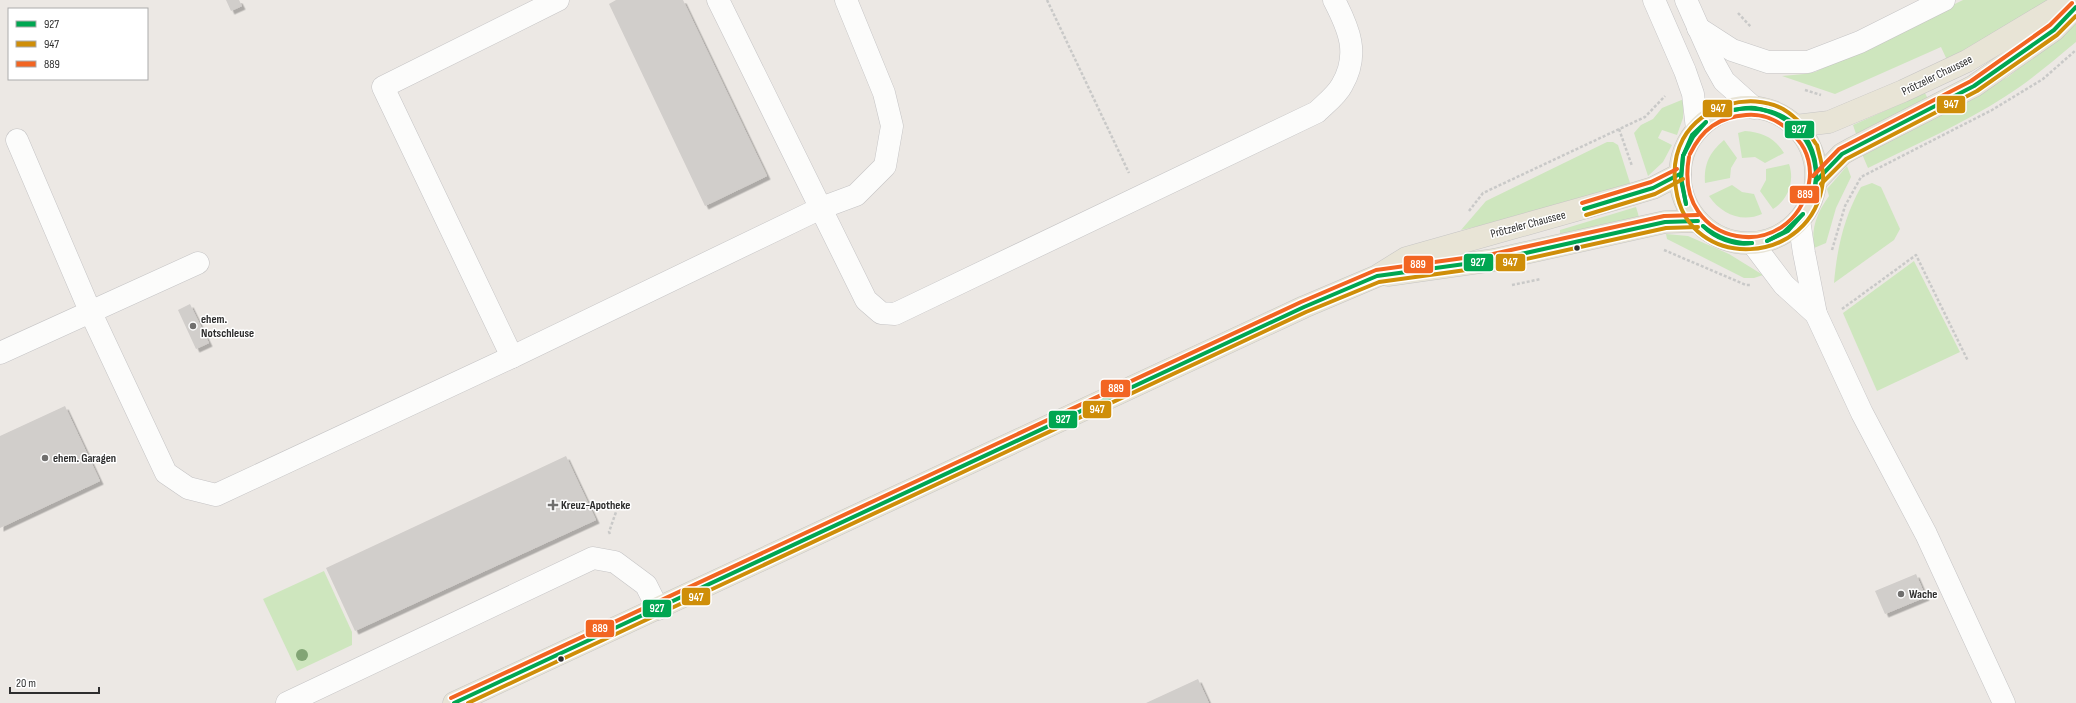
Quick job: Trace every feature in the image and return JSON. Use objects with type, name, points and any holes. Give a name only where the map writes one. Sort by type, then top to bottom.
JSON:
[{"type":"main road","name":"Prötzeler Chaussee","points":[[1795,126],[1829,122],[1903,91],[1967,61],[2070,0]]},
{"type":"main road","name":"Prötzeler Chaussee","points":[[1817,180],[1842,154],[1974,86],[2054,30],[2076,7]]},
{"type":"main road","name":"Prötzeler Chaussee","points":[[1740,108],[1754,108],[1774,112],[1790,120],[1811,147],[1816,163],[1817,180],[1813,197],[1806,211],[1799,220],[1783,235],[1768,241],[1753,244],[1738,243],[1723,239],[1709,231],[1698,221],[1689,208],[1683,194],[1680,174],[1683,154],[1697,128],[1723,112],[1740,108]]},
{"type":"main road","name":"Prötzeler Chaussee","points":[[454,703],[1297,310],[1377,276],[1406,258],[1653,188],[1680,174]]},
{"type":"main road","name":"Prötzeler Chaussee","points":[[1377,276],[1494,260],[1664,222],[1698,221]]},
{"type":"lane","points":[[512,357],[384,87],[558,0]]},
{"type":"lane","points":[[718,0],[866,300],[881,313],[896,314],[1317,112],[1342,86],[1353,57],[1348,27],[1334,0]]},
{"type":"lane","points":[[17,140],[90,311],[166,473],[188,488],[216,494],[512,357],[821,208],[856,195],[885,166],[892,126],[884,93],[846,0]]},
{"type":"lane","points":[[1654,0],[1685,71],[1693,94],[1697,128]]},
{"type":"lane","points":[[1686,0],[1724,81],[1754,108]]},
{"type":"lane","points":[[1698,28],[1732,50],[1768,62],[1808,62],[1860,42],[1944,0]]},
{"type":"lane","points":[[1799,220],[1804,253],[1862,413],[1926,534],[2004,703]]},
{"type":"lane","points":[[1753,244],[1784,285],[1827,313]]},
{"type":"lane","points":[[0,353],[198,262]]},
{"type":"lane","points":[[287,703],[592,558],[615,562],[646,585],[658,609]]},
{"type":"path","points":[[1047,0],[1140,197]]},
{"type":"path","points":[[1466,215],[1483,193]]},
{"type":"path","points":[[1827,313],[1916,255],[1968,361]]},
{"type":"green space","points":[[1963,0],[2053,0],[2018,23],[1947,60],[1941,47],[1835,94],[1782,76],[1815,72]]},
{"type":"green space","points":[[2076,22],[2076,42],[2015,90],[1956,125],[1868,168],[1862,154],[2008,77]]},
{"type":"green space","points":[[1925,93],[1928,99],[1856,134],[1853,125]]},
{"type":"green space","points":[[1684,99],[1683,118],[1677,135],[1662,130],[1658,138],[1672,145],[1663,162],[1648,176],[1634,133],[1641,125],[1653,119],[1662,108]]},
{"type":"green space","points":[[1745,131],[1762,134],[1768,137],[1776,143],[1784,153],[1765,163],[1755,157],[1742,158],[1738,133]]},
{"type":"green space","points":[[1724,140],[1737,158],[1731,168],[1730,178],[1705,183],[1705,170],[1708,159]]},
{"type":"green space","points":[[1607,142],[1613,142],[1618,145],[1631,186],[1547,211],[1461,230],[1486,201]]},
{"type":"green space","points":[[1789,164],[1791,170],[1791,183],[1789,190],[1783,201],[1773,209],[1760,191],[1766,180],[1766,169]]},
{"type":"green space","points":[[1847,166],[1851,177],[1836,208],[1826,243],[1814,248],[1814,227],[1818,214],[1829,196],[1827,189]]},
{"type":"green space","points":[[1872,183],[1881,187],[1900,229],[1894,240],[1834,283],[1839,245],[1850,210],[1861,187]]},
{"type":"green space","points":[[1732,185],[1742,192],[1754,194],[1762,214],[1747,218],[1732,215],[1720,208],[1709,196]]},
{"type":"green space","points":[[1636,207],[1639,217],[1560,237],[1560,230]]},
{"type":"green space","points":[[1666,234],[1688,236],[1729,254],[1763,275],[1754,278],[1744,278],[1667,239]]},
{"type":"green space","points":[[1914,261],[1960,352],[1877,391],[1843,313]]},
{"type":"green space","points":[[324,571],[352,632],[352,645],[297,671],[263,599]]},
{"type":"building","points":[[226,0],[239,0],[242,6],[231,11]]},
{"type":"building","points":[[616,0],[683,0],[767,176],[705,206],[609,4]]},
{"type":"building","name":"ehem. Notschleuse","points":[[190,304],[209,343],[196,349],[178,310]]},
{"type":"building","name":"ehem. Garagen","points":[[65,406],[100,481],[0,528],[0,436]]},
{"type":"building","points":[[566,456],[596,520],[355,631],[326,568]]},
{"type":"building","name":"Wache","points":[[1916,574],[1926,597],[1885,614],[1875,591]]},
{"type":"building","points":[[1198,679],[1209,703],[1146,703]]},
{"type":"transit line","name":"889","points":[[1813,176],[1839,149],[1971,81],[2050,25],[2072,3]]},
{"type":"transit line","name":"927","points":[[1817,180],[1842,154],[1974,86],[2054,30],[2076,7]]},
{"type":"transit line","name":"947","points":[[1821,184],[1846,159],[1977,91],[2057,35],[2076,16]]},
{"type":"transit line","name":"947","points":[[1816,144],[1798,120],[1783,109],[1770,104],[1756,101],[1741,102],[1714,110],[1701,118],[1691,127],[1683,139],[1678,151],[1675,163],[1675,183],[1685,216],[1703,235],[1725,246],[1750,249],[1775,244],[1798,231],[1814,210],[1823,181],[1817,145]]},
{"type":"transit line","name":"927","points":[[1733,110],[1755,108],[1768,111],[1779,116],[1798,131],[1811,151],[1815,163],[1816,178],[1813,197]]},
{"type":"transit line","name":"927","points":[[1733,110],[1753,109],[1771,112],[1787,119],[1800,130],[1809,143],[1815,159],[1816,177],[1813,197]]},
{"type":"transit line","name":"889","points":[[1689,157],[1689,188],[1698,212],[1715,228],[1737,236],[1760,236],[1781,227],[1799,210],[1809,183],[1810,172],[1807,155],[1801,144],[1787,129],[1775,121],[1761,116],[1736,116],[1728,118],[1712,126],[1700,138],[1690,154]]},
{"type":"transit line","name":"927","points":[[1683,156],[1692,135],[1706,122]]},
{"type":"transit line","name":"927","points":[[1683,156],[1693,137],[1706,122]]},
{"type":"transit line","name":"927","points":[[1683,156],[1681,177],[1686,204]]},
{"type":"transit line","name":"927","points":[[1683,156],[1681,180],[1686,204]]},
{"type":"transit line","name":"889","points":[[1582,203],[1651,182],[1677,169]]},
{"type":"transit line","name":"927","points":[[1584,209],[1653,188],[1680,174]]},
{"type":"transit line","name":"947","points":[[1586,215],[1655,194],[1683,179]]},
{"type":"transit line","name":"927","points":[[1767,241],[1784,232],[1803,214]]},
{"type":"transit line","name":"927","points":[[1767,241],[1788,231],[1803,214]]},
{"type":"transit line","name":"889","points":[[451,698],[1301,302],[1376,270],[1493,254],[1664,216],[1698,215]]},
{"type":"transit line","name":"927","points":[[454,703],[1304,307],[1377,276],[1494,260],[1665,222],[1698,221]]},
{"type":"transit line","name":"927","points":[[1703,226],[1726,239],[1752,243]]},
{"type":"transit line","name":"927","points":[[1703,226],[1713,234],[1725,240],[1745,244],[1752,243]]},
{"type":"transit line","name":"947","points":[[468,703],[1306,312],[1379,282],[1495,266],[1666,228],[1698,227]]},
{"type":"place","name":"ehem. Notschleuse","points":[[193,326]]},
{"type":"place","name":"ehem. Garagen","points":[[45,458]]},
{"type":"place","name":"Kreuz-Apotheke","points":[[553,505]]},
{"type":"place","name":"Wache","points":[[1901,594]]}]
